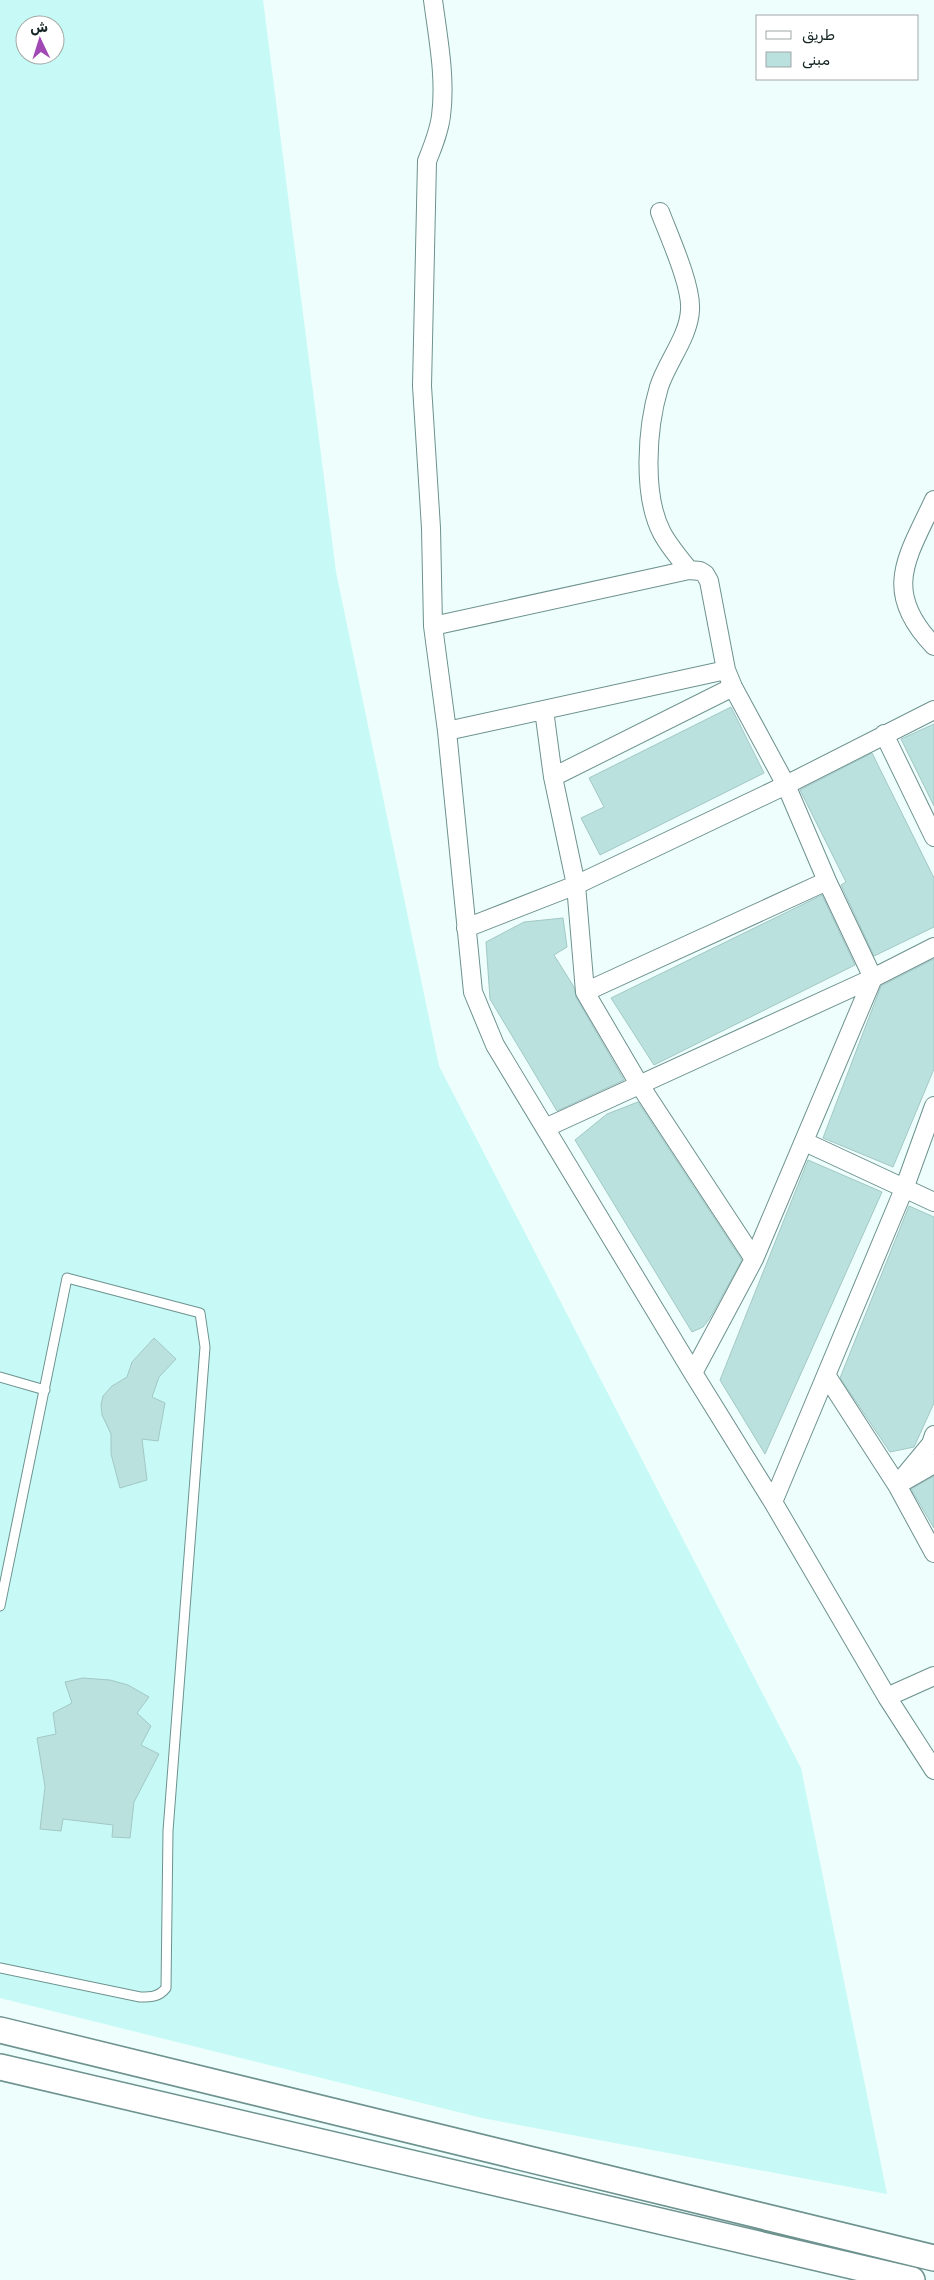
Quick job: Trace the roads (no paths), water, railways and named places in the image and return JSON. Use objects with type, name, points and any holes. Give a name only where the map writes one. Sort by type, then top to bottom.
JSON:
[{"type":"main road","points":[[0,2030],[934,2258]]},
{"type":"main road","points":[[0,2067],[912,2280]]},
{"type":"street","points":[[433,0],[441,66],[441,115],[437,136],[427,161],[422,386],[431,528],[433,626],[447,732],[473,992],[494,1045],[693,1374],[773,1502],[887,1697],[934,1770]]},
{"type":"street","points":[[660,212],[691,301],[687,327],[659,387],[649,442],[648,477],[653,510],[662,532],[689,570]]},
{"type":"street","points":[[934,500],[906,562],[902,577],[909,610],[920,632],[934,646]]},
{"type":"street","points":[[433,626],[689,570],[700,571],[705,574],[709,581],[726,670],[733,688],[786,785],[827,881],[873,978],[754,1259],[693,1374]]},
{"type":"street","points":[[447,732],[726,670]]},
{"type":"street","points":[[553,776],[733,688]]},
{"type":"street","points":[[544,710],[553,776],[576,885],[585,992],[639,1084],[754,1259]]},
{"type":"street","points":[[466,928],[576,885],[786,785],[934,710]]},
{"type":"street","points":[[884,734],[934,837]]},
{"type":"street","points":[[585,992],[827,881]]},
{"type":"street","points":[[545,1128],[873,978],[934,947]]},
{"type":"street","points":[[773,1502],[904,1189],[934,1106]]},
{"type":"street","points":[[805,1142],[934,1202]]},
{"type":"street","points":[[826,1375],[897,1485],[934,1553]]},
{"type":"street","points":[[897,1485],[931,1444],[934,1435]]},
{"type":"street","points":[[897,1485],[934,1464]]},
{"type":"street","points":[[887,1697],[934,1676]]},
{"type":"lane","points":[[0,1606],[67,1278],[200,1313],[205,1347],[168,1831],[168,1981],[166,1988],[161,1994],[140,1997],[0,1968]]},
{"type":"lane","points":[[0,1377],[45,1390]]}]
